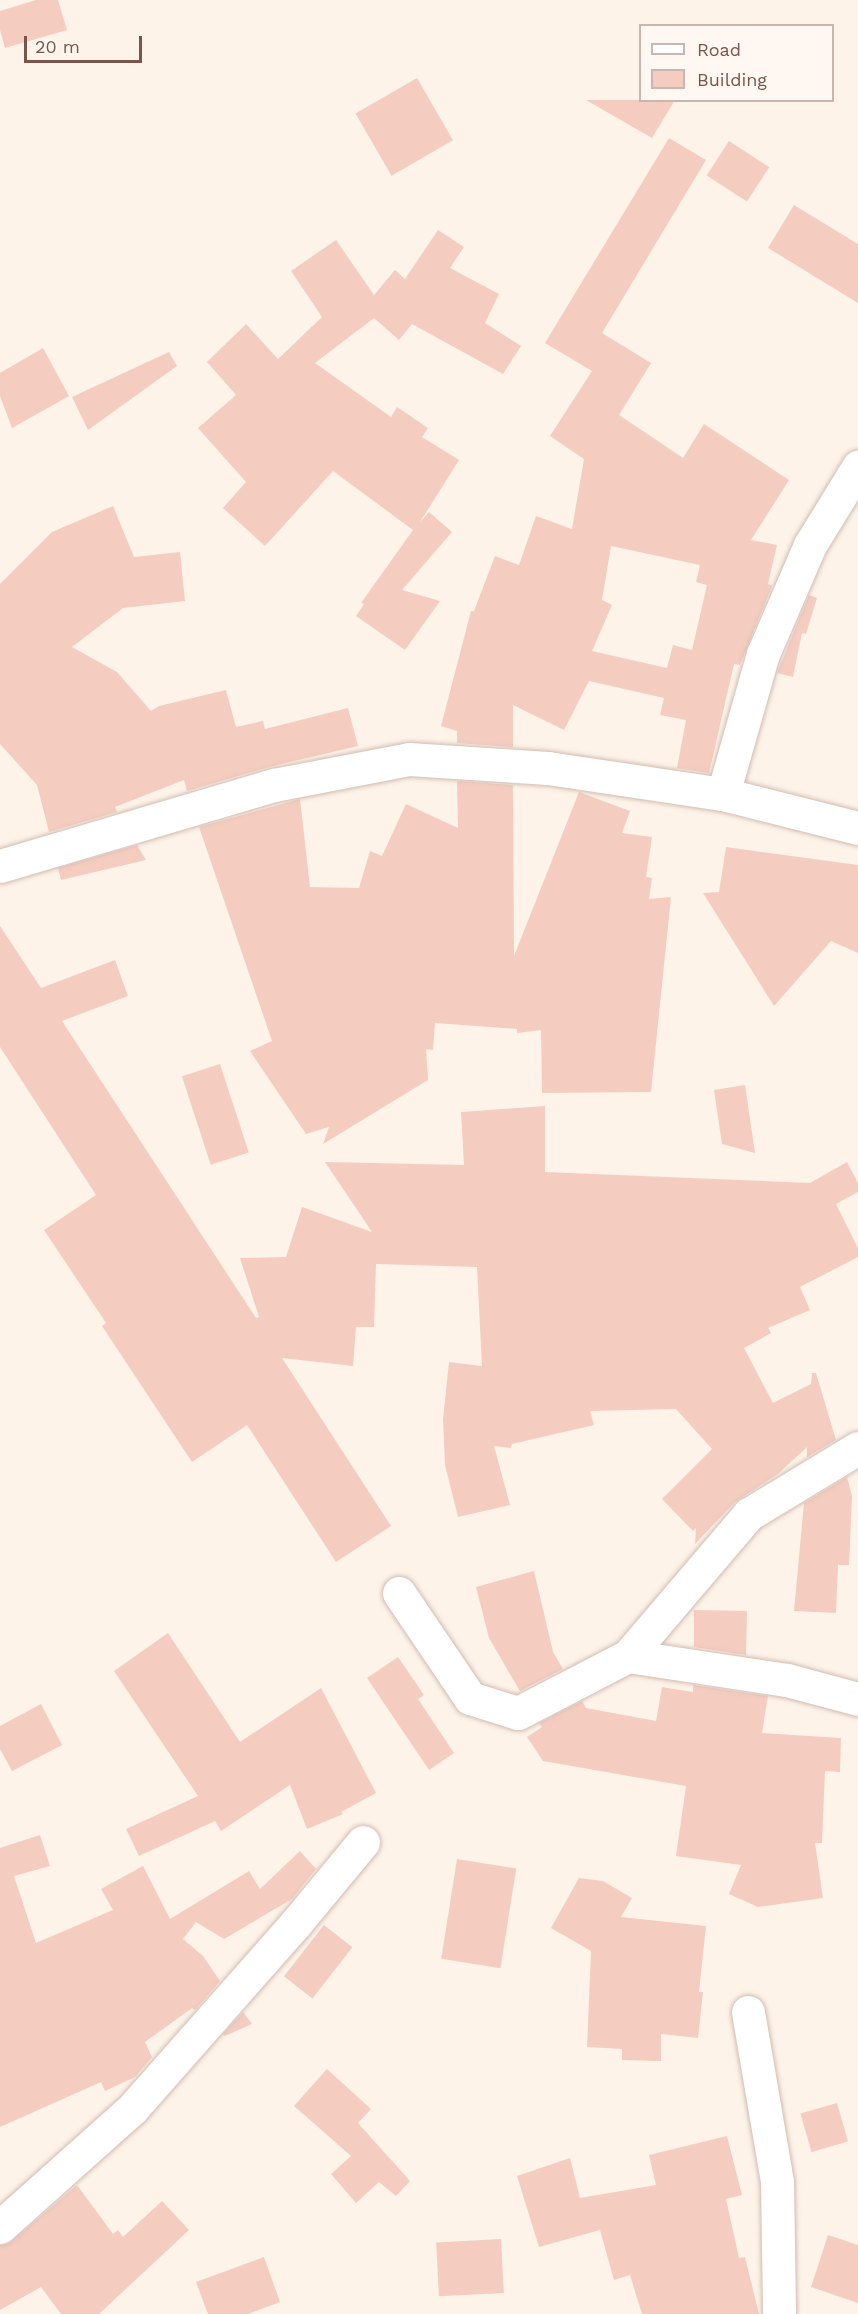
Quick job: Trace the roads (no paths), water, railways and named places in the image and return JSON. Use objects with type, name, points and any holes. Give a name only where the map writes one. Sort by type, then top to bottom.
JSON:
[{"type":"street","points":[[723,794],[763,654],[810,545],[858,467]]},
{"type":"street","points":[[0,866],[274,785],[409,759],[548,768],[723,794],[858,828]]},
{"type":"street","points":[[399,1593],[470,1698],[518,1713],[628,1656],[749,1514],[858,1448]]},
{"type":"street","points":[[628,1656],[787,1680],[858,1699]]},
{"type":"street","points":[[0,2228],[132,2109],[296,1923],[363,1842]]},
{"type":"street","points":[[748,2012],[777,2181],[779,2314]]}]
